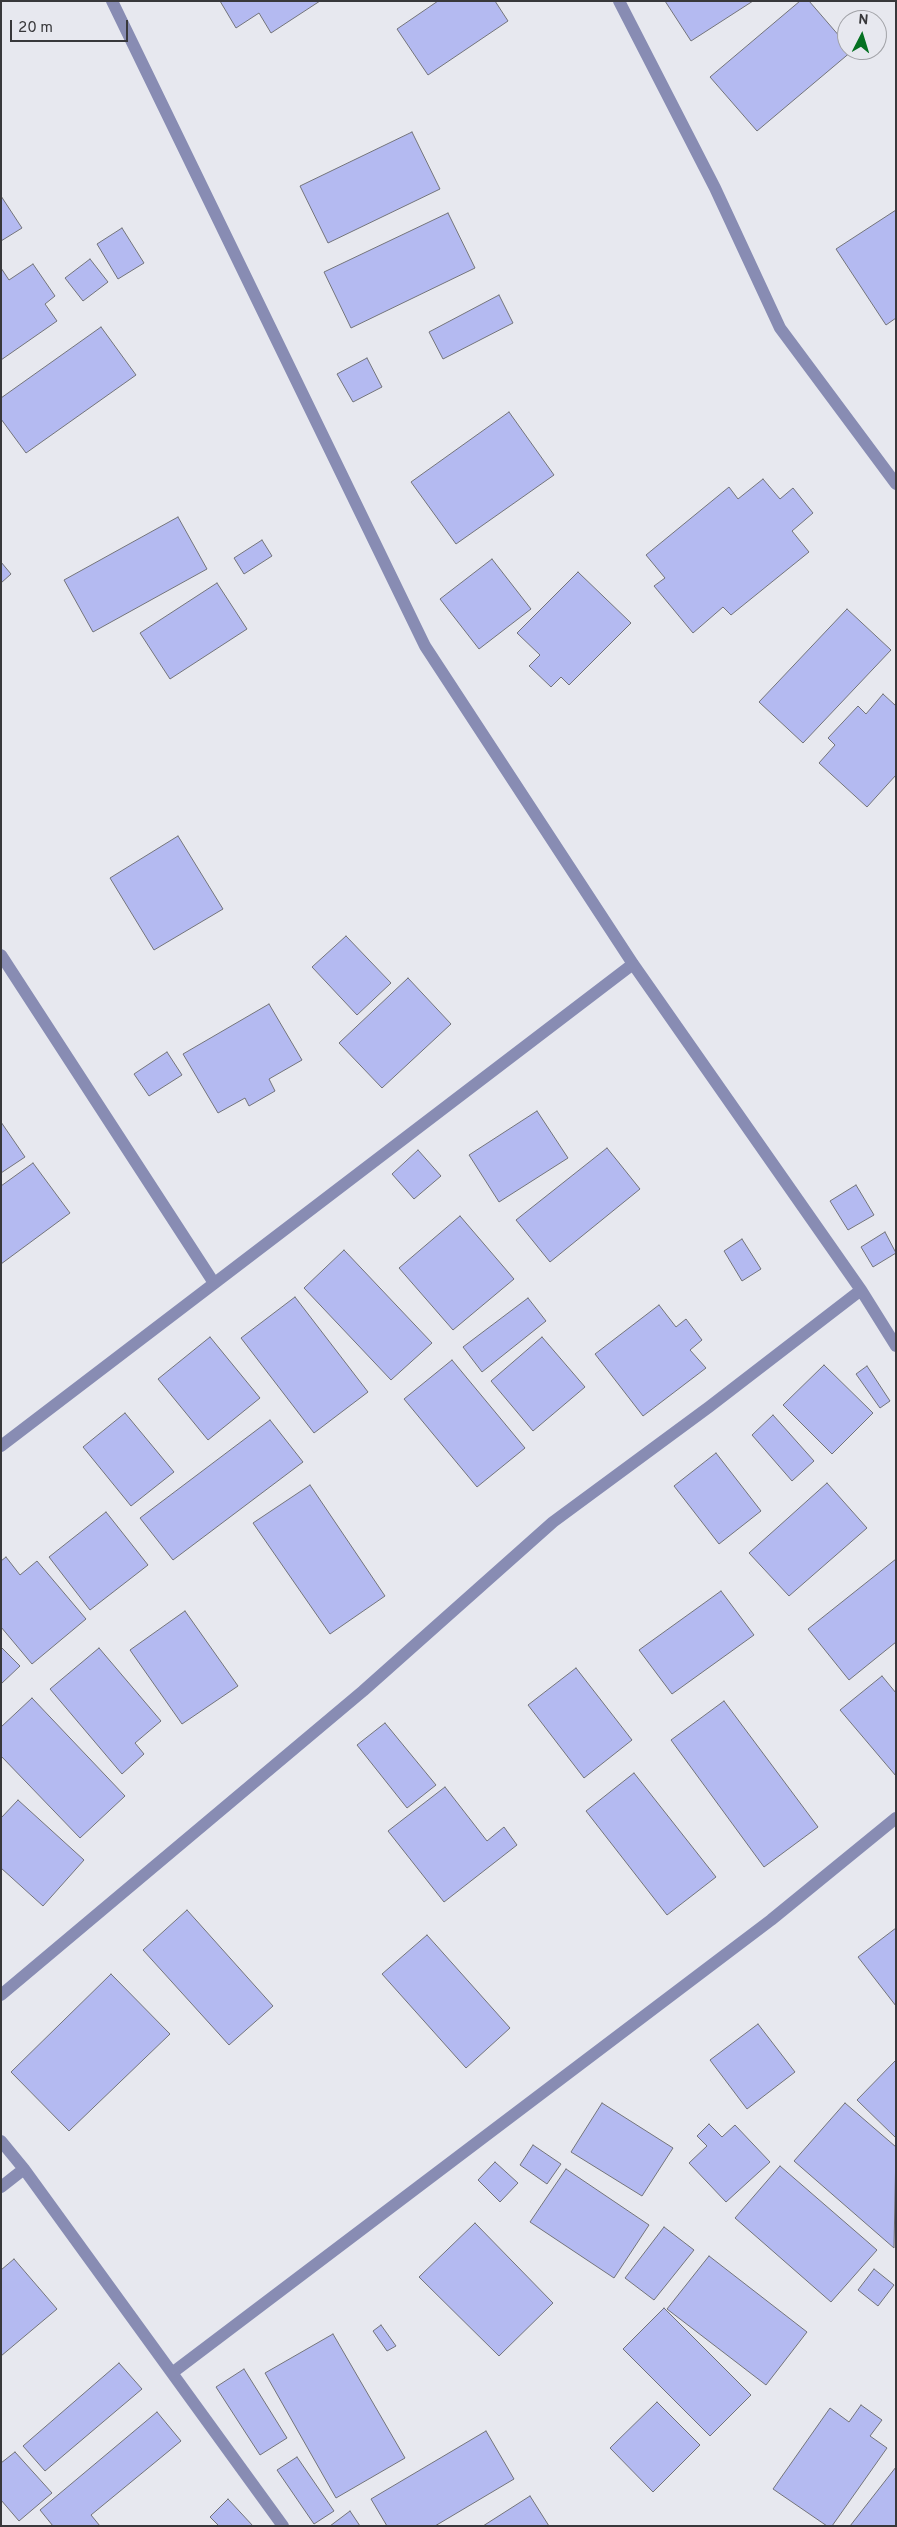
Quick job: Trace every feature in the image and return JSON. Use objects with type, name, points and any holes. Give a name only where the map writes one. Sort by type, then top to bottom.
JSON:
[{"type":"street","points":[[112,1],[425,646],[633,964],[862,1290],[896,1346]]},
{"type":"street","points":[[619,1],[715,188],[780,328],[891,467],[896,484]]},
{"type":"street","points":[[1,956],[214,1283]]},
{"type":"street","points":[[1,1446],[633,964]]},
{"type":"street","points":[[1,1996],[363,1691],[553,1522],[862,1290]]},
{"type":"street","points":[[172,2373],[771,1920],[896,1818]]},
{"type":"street","points":[[1,2141],[24,2169],[283,2526]]},
{"type":"street","points":[[1,2187],[24,2169]]},
{"type":"building","points":[[220,1],[320,1],[271,33],[259,13],[236,28]]},
{"type":"building","points":[[438,1],[495,1],[508,21],[428,75],[397,29]]},
{"type":"building","points":[[665,1],[753,1],[691,41]]},
{"type":"building","points":[[800,1],[809,1],[837,33],[837,60],[841,60],[757,131],[710,77]]},
{"type":"building","points":[[412,132],[440,189],[328,243],[300,186]]},
{"type":"building","points":[[1,196],[22,228],[1,241]]},
{"type":"building","points":[[896,210],[896,318],[886,325],[836,249]]},
{"type":"building","points":[[448,213],[475,268],[351,328],[324,272]]},
{"type":"building","points":[[122,228],[144,263],[118,279],[97,244]]},
{"type":"building","points":[[90,259],[108,282],[83,301],[65,278]]},
{"type":"building","points":[[33,264],[55,296],[45,304],[57,321],[1,360],[1,268],[9,280]]},
{"type":"building","points":[[499,295],[513,323],[443,359],[429,332]]},
{"type":"building","points":[[101,327],[136,375],[26,453],[1,419],[1,398]]},
{"type":"building","points":[[367,358],[382,387],[353,402],[337,374]]},
{"type":"building","points":[[509,412],[554,475],[456,544],[411,482]]},
{"type":"building","points":[[763,479],[780,499],[793,488],[813,513],[792,531],[809,552],[731,615],[723,607],[693,633],[654,586],[665,578],[646,555],[729,487],[738,499]]},
{"type":"building","points":[[178,517],[207,569],[93,632],[64,580]]},
{"type":"building","points":[[262,540],[272,556],[244,574],[234,558]]},
{"type":"building","points":[[492,559],[531,609],[479,649],[440,599]]},
{"type":"building","points":[[1,562],[11,574],[1,583]]},
{"type":"building","points":[[578,572],[631,623],[569,685],[561,677],[551,687],[529,666],[540,655],[517,633]]},
{"type":"building","points":[[217,583],[247,629],[170,679],[140,633]]},
{"type":"building","points":[[847,609],[891,650],[803,743],[759,702]]},
{"type":"building","points":[[883,694],[896,706],[896,775],[867,807],[819,763],[835,745],[828,738],[858,706],[866,714]]},
{"type":"building","points":[[178,836],[223,909],[154,950],[110,878]]},
{"type":"building","points":[[346,936],[391,983],[357,1015],[312,967]]},
{"type":"building","points":[[408,978],[451,1024],[382,1088],[339,1043]]},
{"type":"building","points":[[269,1004],[302,1060],[269,1079],[275,1091],[249,1106],[245,1098],[218,1113],[183,1054]]},
{"type":"building","points":[[167,1052],[182,1075],[149,1096],[134,1074]]},
{"type":"building","points":[[537,1111],[568,1158],[499,1202],[469,1155]]},
{"type":"building","points":[[1,1122],[25,1157],[1,1173]]},
{"type":"building","points":[[607,1148],[640,1189],[550,1262],[516,1220]]},
{"type":"building","points":[[418,1150],[441,1176],[414,1199],[392,1174]]},
{"type":"building","points":[[33,1163],[70,1213],[1,1264],[1,1186]]},
{"type":"building","points":[[856,1185],[874,1215],[848,1230],[830,1201]]},
{"type":"building","points":[[460,1216],[514,1279],[453,1330],[399,1268]]},
{"type":"building","points":[[885,1232],[896,1253],[873,1267],[861,1247]]},
{"type":"building","points":[[742,1239],[761,1269],[742,1281],[724,1251]]},
{"type":"building","points":[[344,1250],[432,1343],[391,1380],[304,1288]]},
{"type":"building","points":[[295,1297],[368,1392],[314,1433],[241,1338]]},
{"type":"building","points":[[528,1298],[546,1321],[482,1372],[463,1347]]},
{"type":"building","points":[[659,1305],[676,1327],[686,1319],[702,1340],[690,1350],[706,1368],[643,1416],[595,1354]]},
{"type":"building","points":[[210,1337],[260,1398],[208,1440],[158,1379]]},
{"type":"building","points":[[542,1337],[585,1387],[533,1431],[491,1381]]},
{"type":"building","points":[[452,1360],[525,1448],[477,1487],[404,1399]]},
{"type":"building","points":[[824,1365],[873,1413],[832,1454],[783,1405]]},
{"type":"building","points":[[867,1366],[890,1401],[880,1408],[856,1374]]},
{"type":"building","points":[[125,1413],[174,1472],[131,1506],[83,1447]]},
{"type":"building","points":[[773,1415],[814,1461],[792,1481],[752,1435]]},
{"type":"building","points":[[270,1420],[303,1462],[173,1560],[140,1518]]},
{"type":"building","points":[[716,1453],[761,1511],[719,1544],[674,1486]]},
{"type":"building","points":[[827,1483],[867,1528],[789,1596],[749,1553]]},
{"type":"building","points":[[310,1485],[385,1596],[330,1634],[253,1523]]},
{"type":"building","points":[[106,1512],[148,1565],[90,1610],[49,1557]]},
{"type":"building","points":[[6,1557],[20,1575],[37,1561],[86,1619],[32,1664],[1,1627],[1,1561]]},
{"type":"building","points":[[896,1559],[896,1642],[849,1680],[808,1629]]},
{"type":"building","points":[[721,1591],[754,1635],[672,1694],[639,1650]]},
{"type":"building","points":[[185,1611],[238,1686],[182,1724],[130,1650]]},
{"type":"building","points":[[1,1647],[20,1666],[1,1684]]},
{"type":"building","points":[[99,1648],[161,1721],[135,1743],[144,1754],[122,1774],[50,1689]]},
{"type":"building","points":[[576,1668],[632,1740],[584,1778],[528,1705]]},
{"type":"building","points":[[882,1676],[896,1693],[896,1776],[840,1710]]},
{"type":"building","points":[[32,1698],[125,1796],[80,1838],[1,1756],[1,1727]]},
{"type":"building","points":[[724,1701],[818,1827],[764,1867],[671,1740]]},
{"type":"building","points":[[385,1723],[436,1785],[407,1808],[357,1745]]},
{"type":"building","points":[[634,1773],[716,1877],[667,1915],[586,1811]]},
{"type":"building","points":[[445,1787],[487,1841],[504,1827],[517,1845],[444,1902],[388,1831]]},
{"type":"building","points":[[18,1800],[84,1860],[43,1906],[1,1868],[1,1818]]},
{"type":"building","points":[[187,1910],[273,2006],[229,2045],[143,1950]]},
{"type":"building","points":[[896,1928],[896,2006],[858,1957]]},
{"type":"building","points":[[427,1935],[510,2028],[466,2068],[382,1974]]},
{"type":"building","points":[[111,1974],[170,2034],[69,2131],[11,2072]]},
{"type":"building","points":[[758,2024],[795,2072],[747,2109],[710,2060]]},
{"type":"building","points":[[896,2060],[896,2138],[857,2100]]},
{"type":"building","points":[[602,2103],[673,2148],[642,2196],[571,2152]]},
{"type":"building","points":[[845,2103],[896,2147],[894,2248],[794,2161]]},
{"type":"building","points":[[709,2124],[722,2137],[735,2125],[770,2162],[726,2202],[689,2163],[707,2146],[697,2136]]},
{"type":"building","points":[[533,2145],[561,2164],[547,2184],[520,2165]]},
{"type":"building","points":[[495,2162],[518,2183],[500,2202],[478,2180]]},
{"type":"building","points":[[780,2166],[877,2250],[831,2302],[735,2218]]},
{"type":"building","points":[[566,2169],[649,2225],[614,2278],[530,2222]]},
{"type":"building","points":[[475,2223],[553,2303],[499,2356],[419,2277]]},
{"type":"building","points":[[664,2227],[694,2250],[654,2300],[625,2278]]},
{"type":"building","points":[[709,2256],[807,2332],[766,2385],[667,2309]]},
{"type":"building","points":[[14,2259],[57,2309],[1,2356],[1,2270]]},
{"type":"building","points":[[874,2269],[894,2285],[878,2306],[858,2290]]},
{"type":"building","points":[[664,2308],[751,2395],[710,2436],[623,2349]]},
{"type":"building","points":[[381,2325],[396,2346],[387,2351],[373,2331]]},
{"type":"building","points":[[333,2334],[405,2458],[336,2498],[265,2373]]},
{"type":"building","points":[[119,2363],[142,2389],[45,2471],[23,2446]]},
{"type":"building","points":[[244,2369],[287,2438],[260,2455],[216,2387]]},
{"type":"building","points":[[657,2402],[700,2445],[653,2492],[610,2448]]},
{"type":"building","points":[[861,2405],[882,2420],[870,2436],[887,2448],[832,2526],[827,2526],[773,2489],[830,2408],[849,2422]]},
{"type":"building","points":[[157,2412],[181,2441],[91,2515],[100,2526],[53,2526],[40,2510]]},
{"type":"building","points":[[486,2431],[514,2479],[435,2526],[387,2526],[371,2499]]},
{"type":"building","points":[[15,2452],[52,2493],[19,2521],[1,2500],[1,2463]]},
{"type":"building","points":[[297,2457],[334,2511],[314,2524],[277,2470]]},
{"type":"building","points":[[896,2467],[896,2526],[850,2526]]},
{"type":"building","points":[[530,2496],[549,2526],[483,2526]]},
{"type":"building","points":[[228,2499],[253,2526],[219,2526],[210,2517]]},
{"type":"building","points":[[350,2511],[360,2526],[330,2526]]}]
